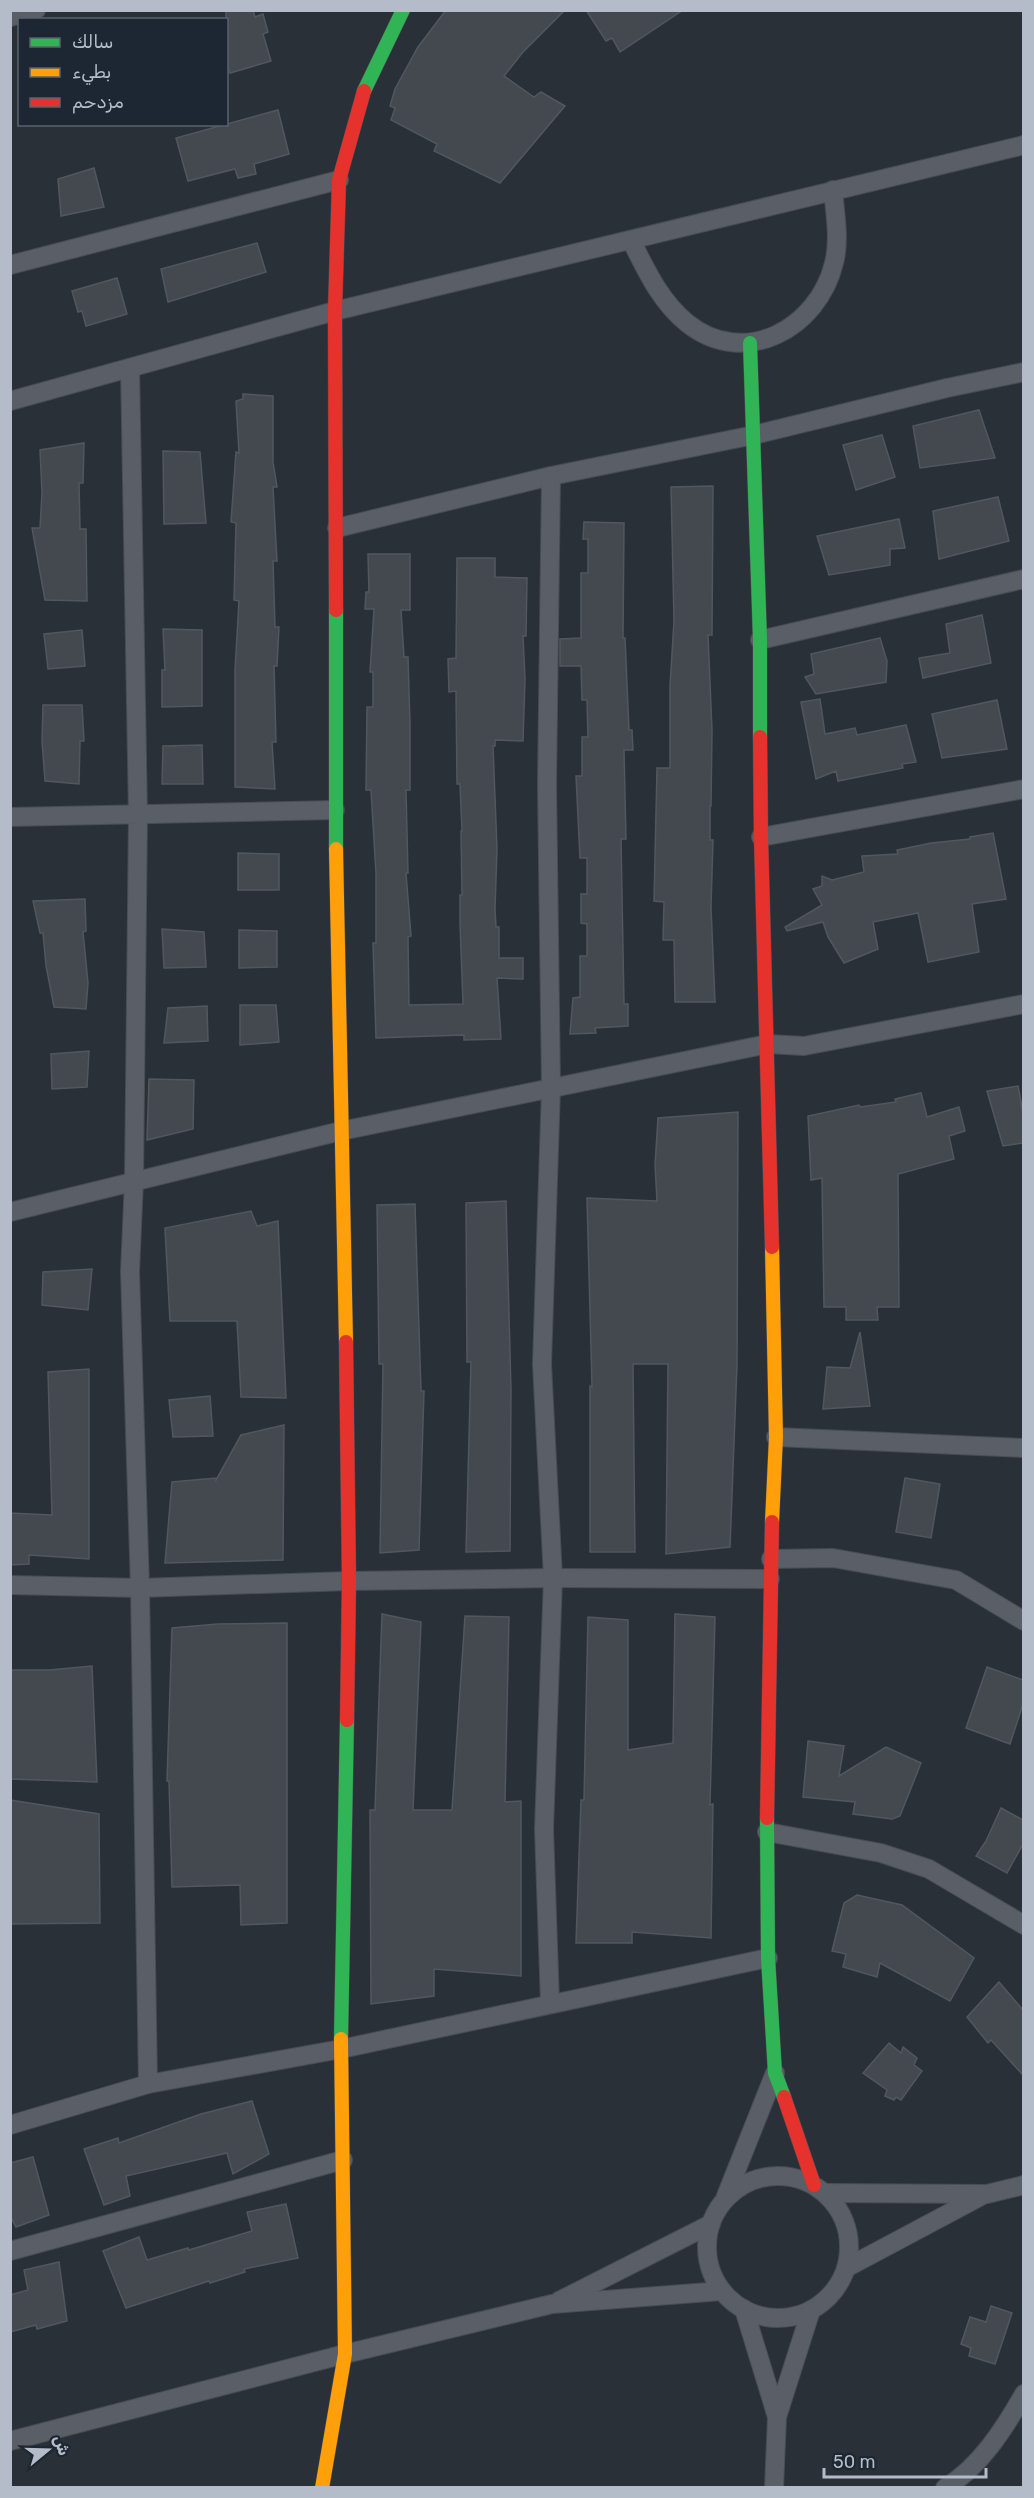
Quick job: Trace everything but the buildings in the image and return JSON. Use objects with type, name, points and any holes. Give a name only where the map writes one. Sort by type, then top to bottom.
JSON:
[{"type":"street","points":[[10,17],[36,10]]},
{"type":"street","points":[[322,2487],[345,2354],[341,2049],[349,1581],[340,963],[335,810],[337,528],[335,311],[339,180],[361,97],[403,10]]},
{"type":"street","points":[[10,401],[335,311],[1023,146]]},
{"type":"street","points":[[10,265],[339,180]]},
{"type":"street","points":[[631,240],[668,304],[688,324],[715,339],[750,343],[782,334],[806,316],[824,291],[835,262],[837,237],[833,190]]},
{"type":"street","points":[[750,343],[760,640],[761,837],[768,1044],[776,1437],[770,1579],[766,1832],[768,1958],[776,2073],[819,2189]]},
{"type":"street","points":[[130,368],[138,815],[134,1180],[130,1272],[140,1588],[148,2084]]},
{"type":"street","points":[[337,528],[551,476],[754,435],[946,388],[1023,372]]},
{"type":"street","points":[[550,2003],[544,1829],[553,1578],[542,1364],[551,1088],[547,783],[551,476]]},
{"type":"street","points":[[760,640],[1023,579]]},
{"type":"street","points":[[761,837],[1023,789]]},
{"type":"street","points":[[10,817],[335,810]]},
{"type":"street","points":[[10,1212],[341,1131],[768,1044],[804,1046],[1023,1004]]},
{"type":"street","points":[[776,1437],[1023,1448]]},
{"type":"street","points":[[771,1559],[833,1558],[956,1580],[1023,1621]]},
{"type":"street","points":[[10,1585],[140,1588],[349,1581],[553,1578],[770,1579]]},
{"type":"street","points":[[766,1832],[881,1853],[929,1869],[978,1896],[1023,1925]]},
{"type":"street","points":[[10,2125],[148,2084],[341,2049],[768,1958]]},
{"type":"street","points":[[725,2199],[748,2182],[761,2177],[789,2176],[819,2189],[834,2203],[846,2226],[849,2240],[846,2268],[832,2292],[811,2310],[784,2317],[756,2314],[744,2309],[723,2291],[712,2273],[707,2252],[711,2224],[725,2199],[776,2073]]},
{"type":"street","points":[[10,2251],[343,2160]]},
{"type":"street","points":[[846,2268],[987,2194],[1023,2185]]},
{"type":"street","points":[[819,2189],[987,2194]]},
{"type":"street","points":[[552,2304],[711,2224]]},
{"type":"street","points":[[10,2441],[345,2354],[552,2304],[723,2291]]},
{"type":"street","points":[[744,2309],[777,2417]]},
{"type":"street","points":[[774,2487],[777,2417],[811,2310]]},
{"type":"street","points":[[945,2487],[962,2477],[991,2444],[1005,2427],[1023,2394]]},
{"type":"traffic: fast","points":[[364,91],[403,10]]},
{"type":"traffic: fast","points":[[750,343],[760,640],[760,737]]},
{"type":"traffic: fast","points":[[336,610],[336,849]]},
{"type":"traffic: fast","points":[[341,2039],[347,1720]]},
{"type":"traffic: fast","points":[[767,1818],[768,1958],[775,2073],[784,2097]]},
{"type":"traffic: slow","points":[[336,849],[346,1342]]},
{"type":"traffic: slow","points":[[772,1247],[776,1437],[772,1522]]},
{"type":"traffic: slow","points":[[322,2488],[345,2354],[341,2039]]},
{"type":"traffic: jam","points":[[336,610],[335,311],[339,180],[364,91]]},
{"type":"traffic: jam","points":[[760,737],[772,1247]]},
{"type":"traffic: jam","points":[[346,1342],[349,1581],[347,1720]]},
{"type":"traffic: jam","points":[[767,1818],[772,1522]]},
{"type":"traffic: jam","points":[[784,2097],[814,2185]]}]
